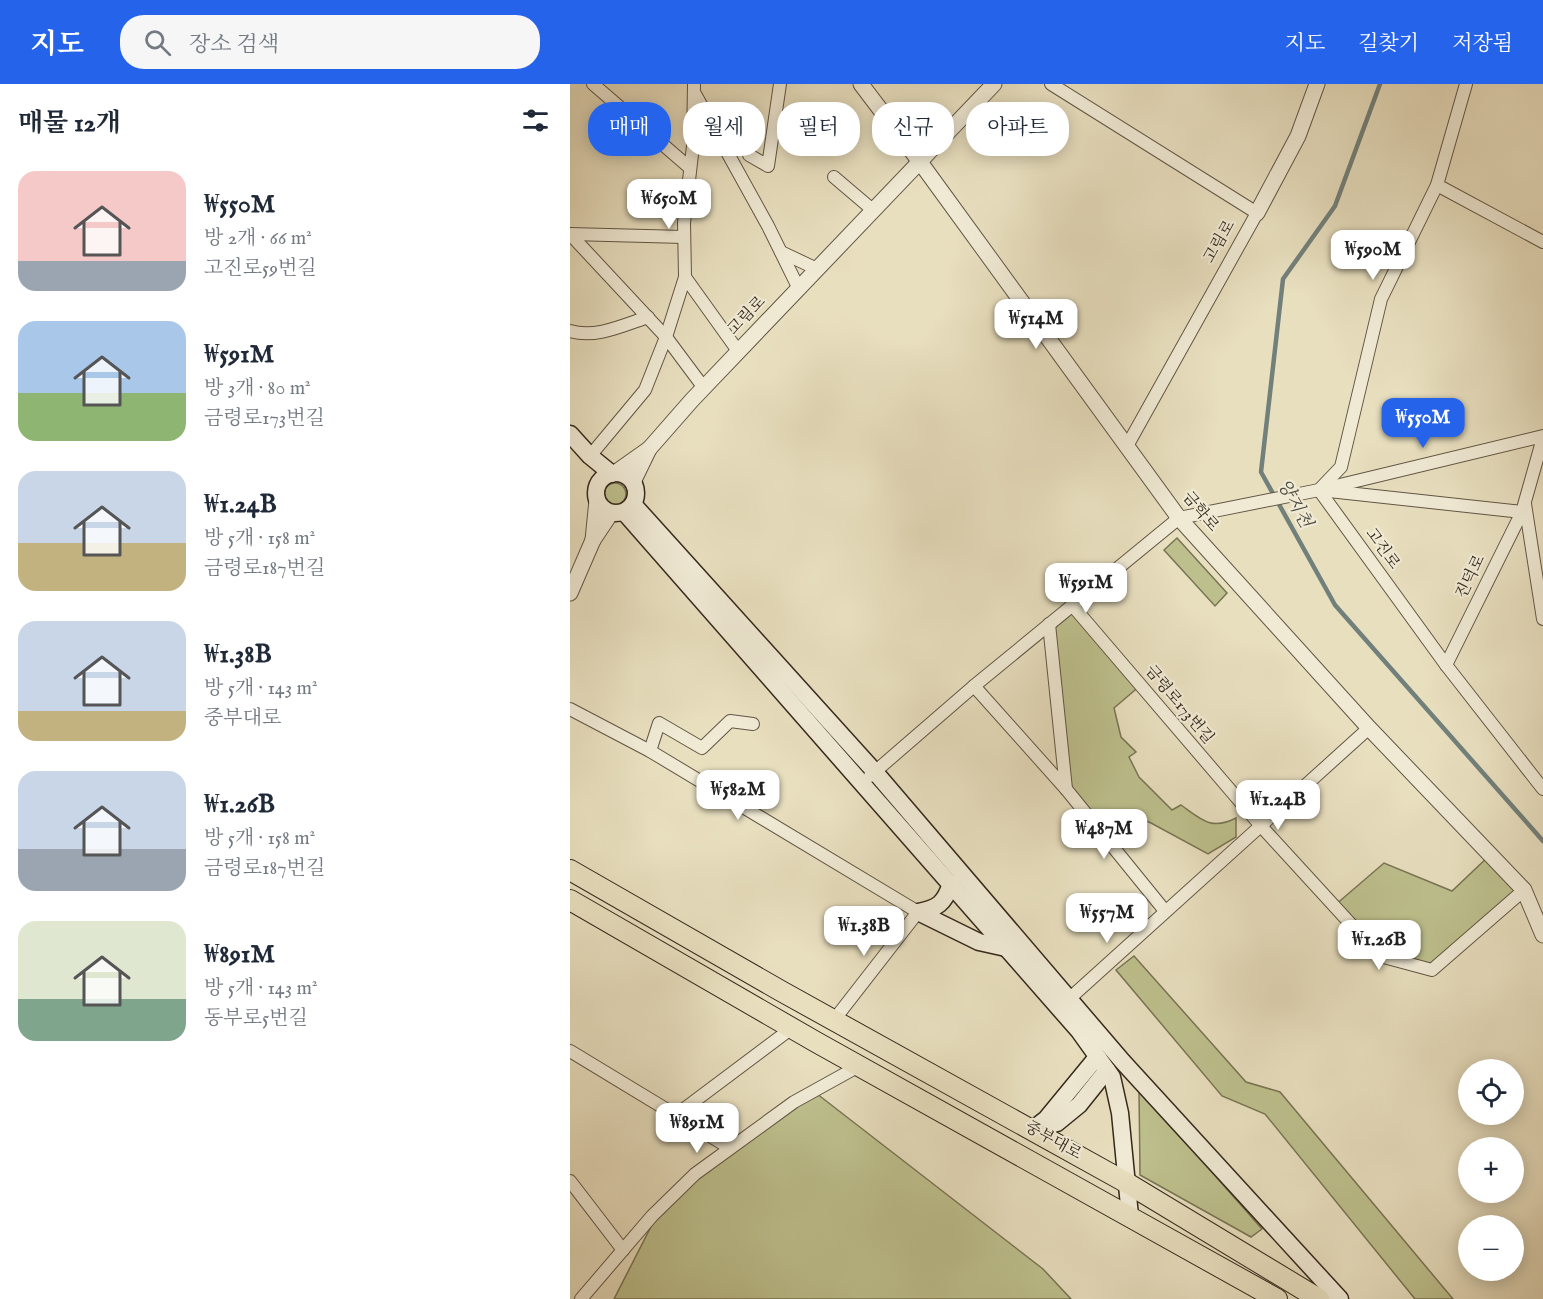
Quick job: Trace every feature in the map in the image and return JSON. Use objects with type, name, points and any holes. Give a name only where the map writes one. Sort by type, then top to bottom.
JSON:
[{"type":"main road","points":[[570,434],[590,456],[613,473],[625,475],[633,482],[636,491],[622,510]]},
{"type":"main road","points":[[590,456],[600,506],[622,510],[868,777],[1123,1062],[1340,1299]]},
{"type":"main road","points":[[596,495],[600,480],[613,473]]},
{"type":"main road","points":[[868,777],[951,884],[1079,1031],[1112,1077],[1120,1113],[1130,1216]]},
{"type":"main road","name":"중부대로","points":[[570,870],[781,992],[1127,1183],[1319,1299]]},
{"type":"main road","points":[[918,912],[935,908],[946,897],[951,884]]},
{"type":"main road","name":"중부대로","points":[[570,900],[768,1015],[1278,1299]]},
{"type":"main road","points":[[918,912],[979,942],[1006,948]]},
{"type":"main road","points":[[1032,1129],[1046,1119],[1102,1064]]},
{"type":"street","points":[[592,84],[690,168]]},
{"type":"street","points":[[750,156],[768,166],[780,84]]},
{"type":"street","name":"금학로","points":[[861,84],[1179,518],[1369,728],[1524,890],[1543,935]]},
{"type":"street","name":"고림로","points":[[613,473],[649,449],[738,351],[994,84]]},
{"type":"street","name":"고림로","points":[[1051,84],[1257,213]]},
{"type":"street","name":"고림로","points":[[1127,447],[1298,136],[1317,84]]},
{"type":"street","points":[[1313,490],[1341,467],[1381,299],[1437,185],[1466,84]]},
{"type":"street","points":[[590,456],[645,390],[666,337],[685,277],[684,223],[693,146],[694,88]]},
{"type":"street","points":[[694,88],[799,289]]},
{"type":"street","points":[[834,177],[874,211]]},
{"type":"street","points":[[1437,185],[1543,242]]},
{"type":"street","points":[[570,234],[684,237]]},
{"type":"street","points":[[570,234],[666,337],[704,388]]},
{"type":"street","points":[[781,252],[817,269]]},
{"type":"street","points":[[685,277],[738,351]]},
{"type":"street","points":[[570,331],[580,334],[608,330],[648,317]]},
{"type":"street","points":[[868,777],[974,686],[1179,518],[1543,437]]},
{"type":"street","name":"진덕로","points":[[1446,665],[1523,508],[1543,437]]},
{"type":"street","name":"고림로","points":[[633,482],[649,449]]},
{"type":"street","points":[[1313,490],[1523,508]]},
{"type":"street","name":"고진로","points":[[1313,490],[1543,789]]},
{"type":"street","points":[[570,593],[593,540],[596,495]]},
{"type":"street","name":"진덕로","points":[[1523,508],[1543,619]]},
{"type":"street","points":[[593,540],[622,510]]},
{"type":"street","name":"금령로173번길","points":[[1072,606],[1261,826],[1380,956],[1432,970],[1524,890]]},
{"type":"street","points":[[1049,624],[1066,789]]},
{"type":"street","points":[[974,686],[1066,789],[1165,911]]},
{"type":"street","points":[[570,709],[650,751],[918,912],[834,1020]]},
{"type":"street","points":[[650,751],[659,723],[702,748],[730,721],[753,724]]},
{"type":"street","points":[[1069,999],[1369,728]]},
{"type":"street","points":[[676,1115],[792,1028]]},
{"type":"street","points":[[570,1051],[730,1148]]},
{"type":"street","points":[[581,1299],[652,1216],[695,1173],[794,1102],[859,1066]]},
{"type":"street","points":[[570,1181],[623,1250]]},
{"type":"green space","points":[[611,483],[619,483],[626,490],[626,498],[619,505],[611,505],[604,498],[604,490]]},
{"type":"green space","points":[[1177,538],[1227,593],[1215,606],[1164,550]]},
{"type":"green space","points":[[1072,605],[1141,685],[1114,708],[1121,737],[1136,752],[1129,757],[1139,777],[1172,810],[1181,805],[1201,819],[1213,823],[1227,822],[1236,818],[1236,837],[1208,854],[1151,823],[1120,810],[1107,840],[1066,789],[1049,624]]},
{"type":"green space","points":[[1490,855],[1524,890],[1432,970],[1380,956],[1334,906],[1384,863],[1452,891]]},
{"type":"green space","points":[[1134,956],[1246,1082],[1280,1092],[1453,1299],[1415,1299],[1265,1114],[1222,1096],[1116,970]]},
{"type":"green space","points":[[1139,1089],[1262,1229],[1251,1237],[1140,1175]]},
{"type":"green space","points":[[812,1090],[1043,1269],[1071,1299],[614,1299],[660,1209],[730,1148]]},
{"type":"waterway","name":"양지천","points":[[1380,84],[1335,206],[1283,279],[1261,472],[1335,605],[1543,841]]}]
